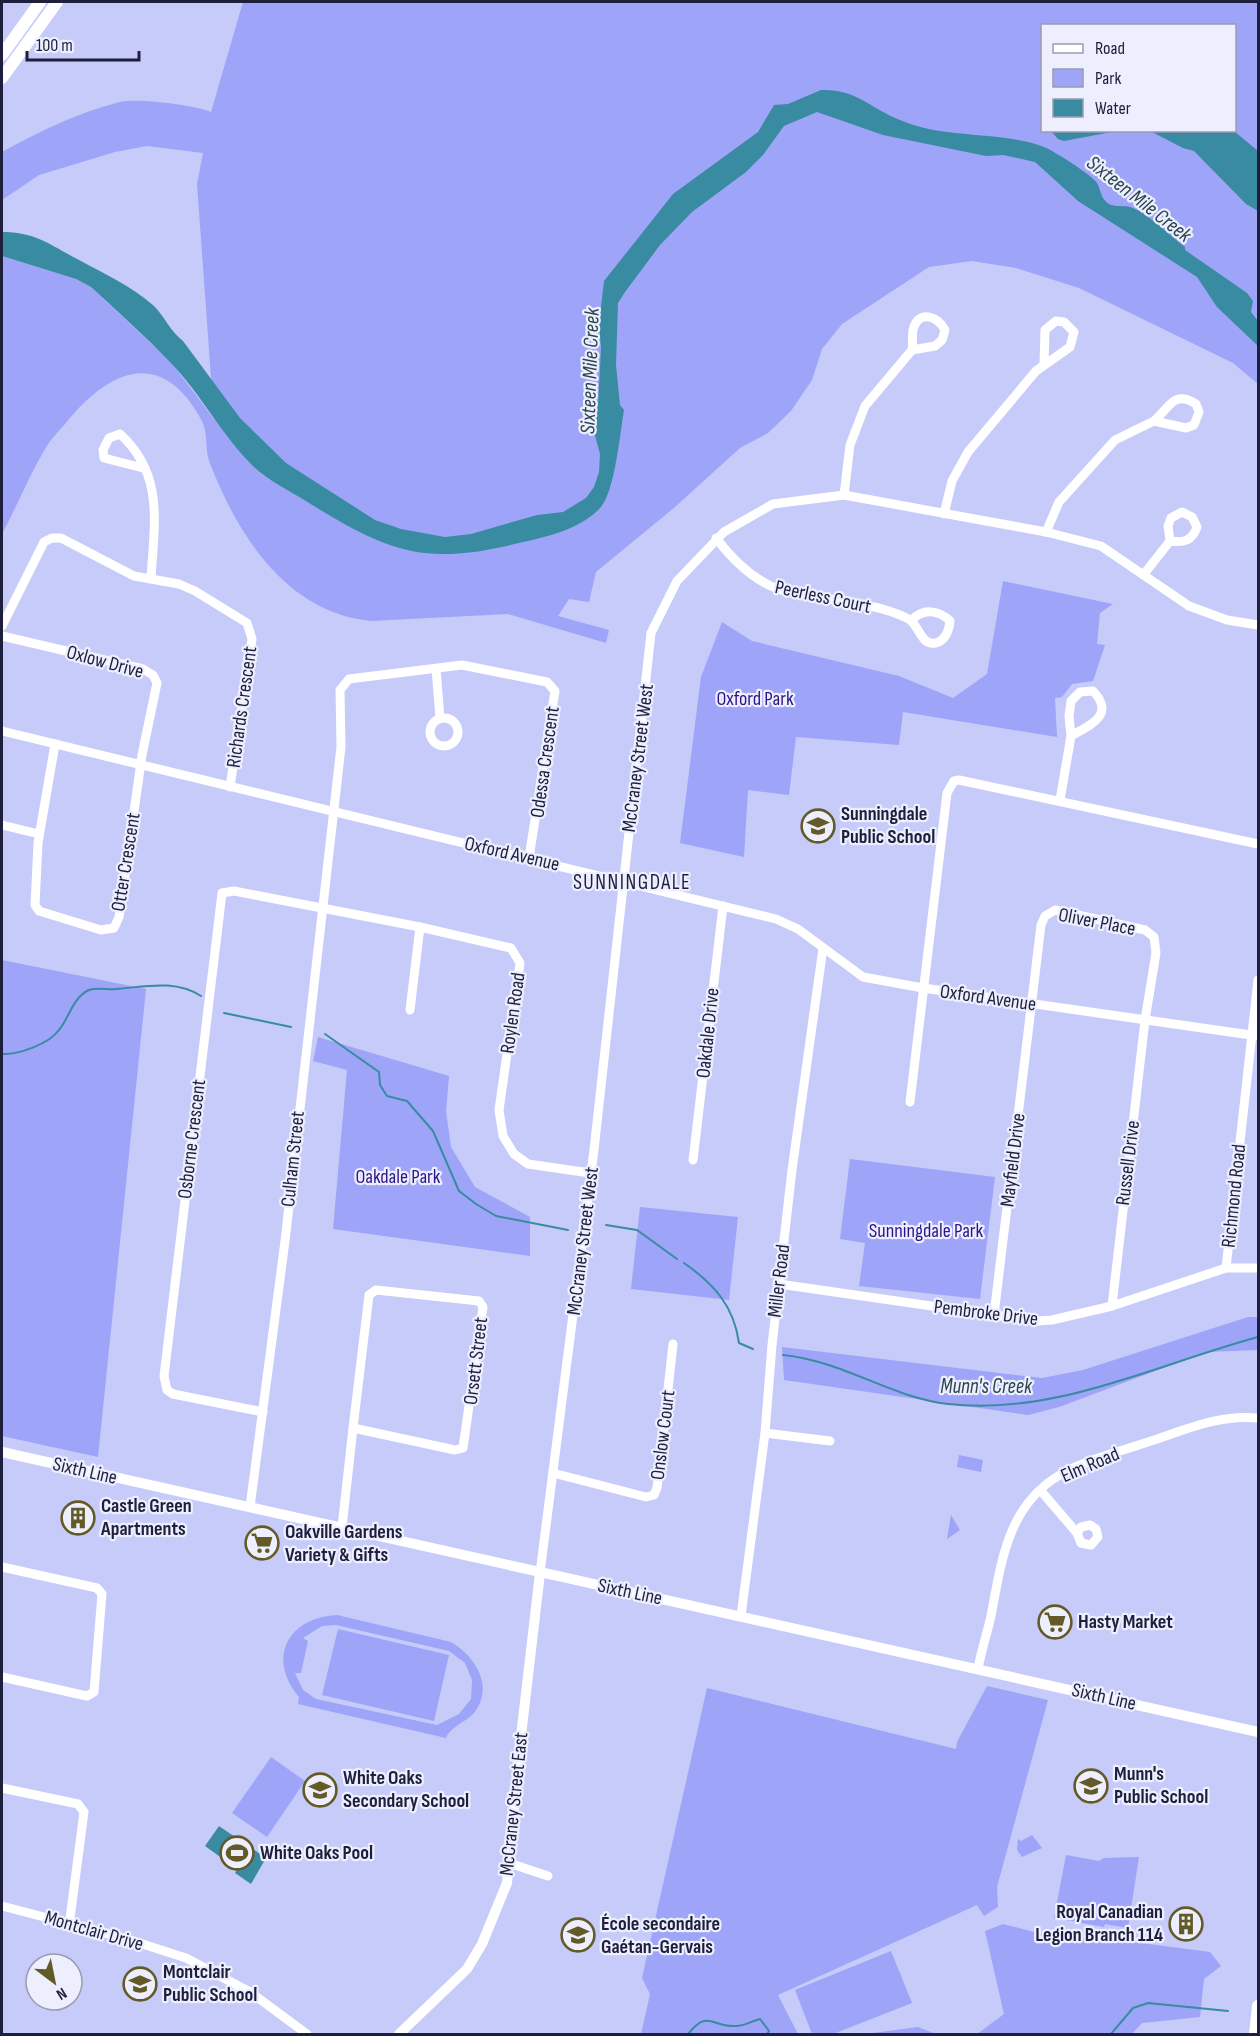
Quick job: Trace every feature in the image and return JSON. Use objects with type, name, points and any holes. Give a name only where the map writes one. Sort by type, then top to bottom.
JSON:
[{"type":"main road","points":[[2,55],[40,2]]},
{"type":"main road","points":[[2,78],[57,2]]},
{"type":"main road","points":[[1255,2034],[1258,2006]]},
{"type":"street","points":[[944,514],[952,481],[968,452],[1044,363],[1070,347],[1074,333],[1064,322],[1051,323],[1045,330],[1044,363]]},
{"type":"street","points":[[844,495],[850,445],[865,406],[912,350]]},
{"type":"street","points":[[1046,532],[1059,502],[1115,440],[1154,421],[1176,399],[1186,397],[1196,404],[1198,420],[1185,428],[1154,421]]},
{"type":"street","points":[[143,468],[104,458],[103,450],[109,438],[120,434],[132,445],[150,479],[156,500],[152,579]]},
{"type":"street","name":"McCraney Street West","points":[[540,1573],[590,1173],[651,633],[677,581],[716,538],[773,504],[844,495],[1046,532],[1101,546],[1189,606],[1227,620],[1258,625]]},
{"type":"street","name":"Richards Crescent","points":[[2,626],[44,542],[52,538],[69,541],[115,568],[179,584],[195,591],[247,623],[252,639],[230,787]]},
{"type":"street","name":"Peerless Court","points":[[716,538],[739,565],[768,587],[790,595],[887,611],[912,620]]},
{"type":"street","points":[[1144,574],[1170,541]]},
{"type":"street","name":"Oxlow Drive","points":[[2,636],[143,669],[153,675],[156,691],[140,765]]},
{"type":"street","name":"Odessa Crescent","points":[[332,811],[341,747],[340,690],[343,683],[349,679],[462,665],[547,682],[555,690],[529,858]]},
{"type":"street","points":[[436,669],[440,718]]},
{"type":"street","points":[[1060,800],[1071,736],[1069,716],[1071,701],[1080,692],[1093,691],[1101,699],[1102,712],[1096,722],[1071,736]]},
{"type":"street","name":"Oxford Avenue","points":[[2,731],[777,919],[798,929],[863,977],[923,988],[1255,1036]]},
{"type":"street","name":"Otter Crescent","points":[[55,744],[39,834],[35,905],[39,911],[101,930],[114,928],[119,917],[140,765]]},
{"type":"street","points":[[910,1102],[949,786],[959,780],[1258,844]]},
{"type":"street","name":"Culham Street","points":[[250,1507],[310,1016],[332,811]]},
{"type":"street","points":[[2,825],[39,834]]},
{"type":"street","name":"Osborne Crescent","points":[[263,1412],[173,1394],[167,1390],[164,1376],[207,1008],[222,892],[234,891],[322,910]]},
{"type":"street","name":"Oakdale Drive","points":[[693,1160],[723,906]]},
{"type":"street","name":"Roylen Road","points":[[322,910],[420,927],[511,948],[518,956],[520,963],[499,1110],[503,1136],[514,1154],[528,1164],[590,1173]]},
{"type":"street","name":"Oliver Place","points":[[1032,1004],[1041,925],[1045,916],[1055,910],[1144,930],[1154,937],[1156,953],[1145,1020]]},
{"type":"street","points":[[410,1010],[420,927]]},
{"type":"street","name":"Miller Road","points":[[741,1616],[765,1433],[793,1159],[823,948]]},
{"type":"street","name":"Richmond Road","points":[[1226,1268],[1255,1036],[1258,980]]},
{"type":"street","name":"Mayfield Drive","points":[[994,1315],[1032,1004]]},
{"type":"street","name":"Russell Drive","points":[[1112,1306],[1145,1020]]},
{"type":"street","name":"Pembroke Drive","points":[[779,1284],[1035,1321],[1052,1320],[1112,1306],[1226,1268],[1258,1268]]},
{"type":"street","name":"Orsett Street","points":[[342,1527],[353,1428],[369,1295],[376,1290],[479,1301],[483,1307],[463,1448],[455,1450],[353,1428]]},
{"type":"street","name":"Onslow Court","points":[[553,1473],[646,1497],[654,1495],[657,1488],[673,1344]]},
{"type":"street","name":"Elm Road","points":[[978,1669],[1004,1549],[1018,1515],[1056,1477],[1080,1465],[1202,1422],[1242,1416],[1258,1418]]},
{"type":"street","points":[[765,1433],[830,1442]]},
{"type":"street","name":"Sixth Line","points":[[2,1452],[1258,1732]]},
{"type":"street","points":[[1041,1491],[1077,1533]]},
{"type":"street","points":[[2,1567],[97,1588],[102,1594],[94,1692],[87,1696],[2,1677]]},
{"type":"street","name":"McCraney Street East","points":[[399,2034],[467,1969],[492,1923],[507,1883],[519,1753],[540,1573]]},
{"type":"street","points":[[2,1788],[78,1804],[84,1812],[69,1926]]},
{"type":"street","points":[[509,1863],[548,1876]]},
{"type":"street","name":"Montclair Drive","points":[[2,1906],[46,1917],[69,1926],[124,1938],[213,1970],[250,1992],[307,2034]]},
{"type":"green space","points":[[243,2],[1258,2],[1258,384],[1233,363],[1079,288],[1016,268],[972,261],[929,267],[842,324],[822,349],[812,380],[791,411],[768,433],[740,448],[675,507],[596,572],[589,602],[569,599],[558,616],[609,630],[606,643],[508,614],[371,621],[341,615],[314,603],[290,586],[250,542],[234,516],[209,461],[202,421],[186,397],[170,382],[153,374],[135,374],[117,379],[99,390],[82,405],[47,446],[2,534],[2,256],[76,279],[91,287],[172,363],[214,419],[197,184],[203,153],[147,146],[115,152],[39,175],[2,200],[2,152],[59,123],[120,102],[139,101],[192,107],[211,112]]},
{"type":"green space","name":"Oxford Park","points":[[1003,581],[1113,604],[1100,613],[1097,644],[1105,645],[1093,681],[1072,684],[1062,697],[1055,698],[1057,737],[903,712],[899,745],[796,737],[789,795],[748,790],[744,857],[680,843],[701,677],[722,622],[752,641],[899,676],[953,698],[987,674]]},
{"type":"green space","points":[[2,960],[146,989],[98,1457],[2,1436]]},
{"type":"green space","name":"Oakdale Park","points":[[318,1037],[449,1076],[446,1111],[451,1147],[475,1187],[530,1217],[530,1256],[333,1229],[347,1070],[313,1061]]},
{"type":"green space","name":"Sunningdale Park","points":[[850,1159],[995,1177],[980,1299],[859,1286],[865,1243],[840,1239]]},
{"type":"green space","points":[[640,1207],[738,1217],[729,1300],[631,1289]]},
{"type":"green space","points":[[1248,1317],[1258,1317],[1258,1350],[1206,1352],[1059,1407],[1028,1415],[784,1380],[782,1347],[1042,1378],[1083,1370]]},
{"type":"green space","points":[[959,1455],[983,1460],[981,1472],[957,1467]]},
{"type":"green space","points":[[951,1515],[960,1530],[947,1539]]},
{"type":"green space","points":[[337,1615],[451,1642],[468,1655],[479,1673],[483,1693],[480,1703],[474,1713],[451,1731],[446,1738],[298,1704],[299,1697],[289,1682],[284,1668],[287,1642],[305,1624]],"holes":[[[336,1625],[449,1651],[465,1663],[472,1680],[471,1699],[459,1714],[437,1725],[316,1699],[303,1690],[295,1673],[301,1673],[308,1641],[303,1638],[322,1626]]]},
{"type":"green space","points":[[338,1629],[449,1655],[434,1721],[322,1695]]},
{"type":"green space","points":[[987,1686],[1048,1700],[997,1887],[998,1907],[984,1916],[977,1905],[778,1995],[798,2034],[641,2034],[650,1994],[642,1978],[707,1688],[956,1749],[957,1742]]},
{"type":"green space","points":[[271,1757],[305,1781],[267,1837],[232,1813]]},
{"type":"green space","points":[[1032,1835],[1042,1848],[1022,1857],[1017,1850],[1018,1839],[1021,1841]]},
{"type":"green space","points":[[1066,1855],[1099,1861],[1104,1858],[1139,1857],[1128,1928],[1105,1924],[1104,1927],[1054,1918]]},
{"type":"green space","points":[[1003,1924],[1050,1936],[1118,1940],[1210,1952],[1221,1966],[1204,1979],[1200,2017],[1142,2023],[1132,2034],[977,2034],[1004,2014],[985,1931]]},
{"type":"green space","points":[[891,1951],[912,2003],[833,2034],[812,2034],[795,1990]]},
{"type":"green space","points":[[918,2027],[936,2034],[865,2034]]},
{"type":"water","name":"Sixteen Mile Creek","points":[[821,90],[854,96],[889,115],[918,126],[954,133],[1009,138],[1044,147],[1056,153],[1094,179],[1108,203],[1140,211],[1185,247],[1185,250],[1247,293],[1253,301],[1251,312],[1258,321],[1258,346],[1217,307],[1197,277],[1078,201],[1035,162],[1003,155],[986,156],[883,135],[817,112],[784,126],[763,155],[746,172],[692,212],[660,245],[618,303],[616,365],[620,405],[624,410],[610,488],[601,507],[584,521],[541,538],[486,550],[433,554],[386,544],[363,534],[265,476],[241,453],[192,387],[170,362],[91,287],[76,279],[2,256],[2,232],[24,234],[51,245],[118,281],[154,306],[240,418],[286,463],[375,520],[401,529],[445,537],[471,534],[537,515],[563,512],[586,498],[594,487],[599,472],[600,454],[594,432],[594,419],[598,405],[601,348],[599,324],[604,281],[673,194],[758,132],[774,105],[788,104]]},
{"type":"water","points":[[1052,132],[1112,132],[1064,141],[1058,139]]},
{"type":"water","points":[[1152,132],[1235,132],[1258,151],[1258,211],[1246,204],[1194,151],[1183,148]]},
{"type":"water","name":"White Oaks Pool","points":[[219,1826],[266,1858],[251,1884],[235,1873],[237,1869],[205,1846]]},
{"type":"waterway","name":"Munn's Creek","points":[[2,1054],[24,1051],[48,1040],[63,1025],[79,998],[92,989],[170,986],[180,987],[201,996]]},
{"type":"waterway","name":"Munn's Creek","points":[[224,1013],[291,1027]]},
{"type":"waterway","name":"Munn's Creek","points":[[325,1034],[379,1072],[380,1085],[387,1096],[407,1101],[433,1131],[459,1191],[496,1216],[568,1230]]},
{"type":"waterway","name":"Munn's Creek","points":[[606,1225],[637,1230],[677,1259]]},
{"type":"waterway","name":"Munn's Creek","points":[[684,1263],[705,1279],[721,1297],[733,1318],[739,1343],[753,1349]]},
{"type":"waterway","name":"Munn's Creek","points":[[783,1355],[827,1364],[907,1395],[927,1400],[948,1404],[988,1406],[1067,1395],[1258,1337]]},
{"type":"waterway","points":[[1111,2034],[1133,2008],[1148,2003],[1228,2011]]},
{"type":"waterway","points":[[688,2034],[701,2022],[711,2021],[736,2026],[760,2019],[769,2031],[767,2034]]},
{"type":"place","name":"Sunningdale Public School","points":[[818,826]]},
{"type":"place","name":"Castle Green Apartments","points":[[78,1518]]},
{"type":"place","name":"Oakville Gardens Variety & Gifts","points":[[262,1543]]},
{"type":"place","name":"Hasty Market","points":[[1055,1622]]},
{"type":"place","name":"Munn's Public School","points":[[1091,1786]]},
{"type":"place","name":"White Oaks Secondary School","points":[[320,1790]]},
{"type":"place","name":"White Oaks Pool","points":[[237,1853]]},
{"type":"place","name":"Royal Canadian Legion Branch 114","points":[[1186,1924]]},
{"type":"place","name":"École secondaire Gaétan-Gervais","points":[[578,1935]]},
{"type":"place","name":"Montclair Public School","points":[[140,1984]]},
{"type":"district","name":"SUNNINGDALE","points":[[632,882]]}]
